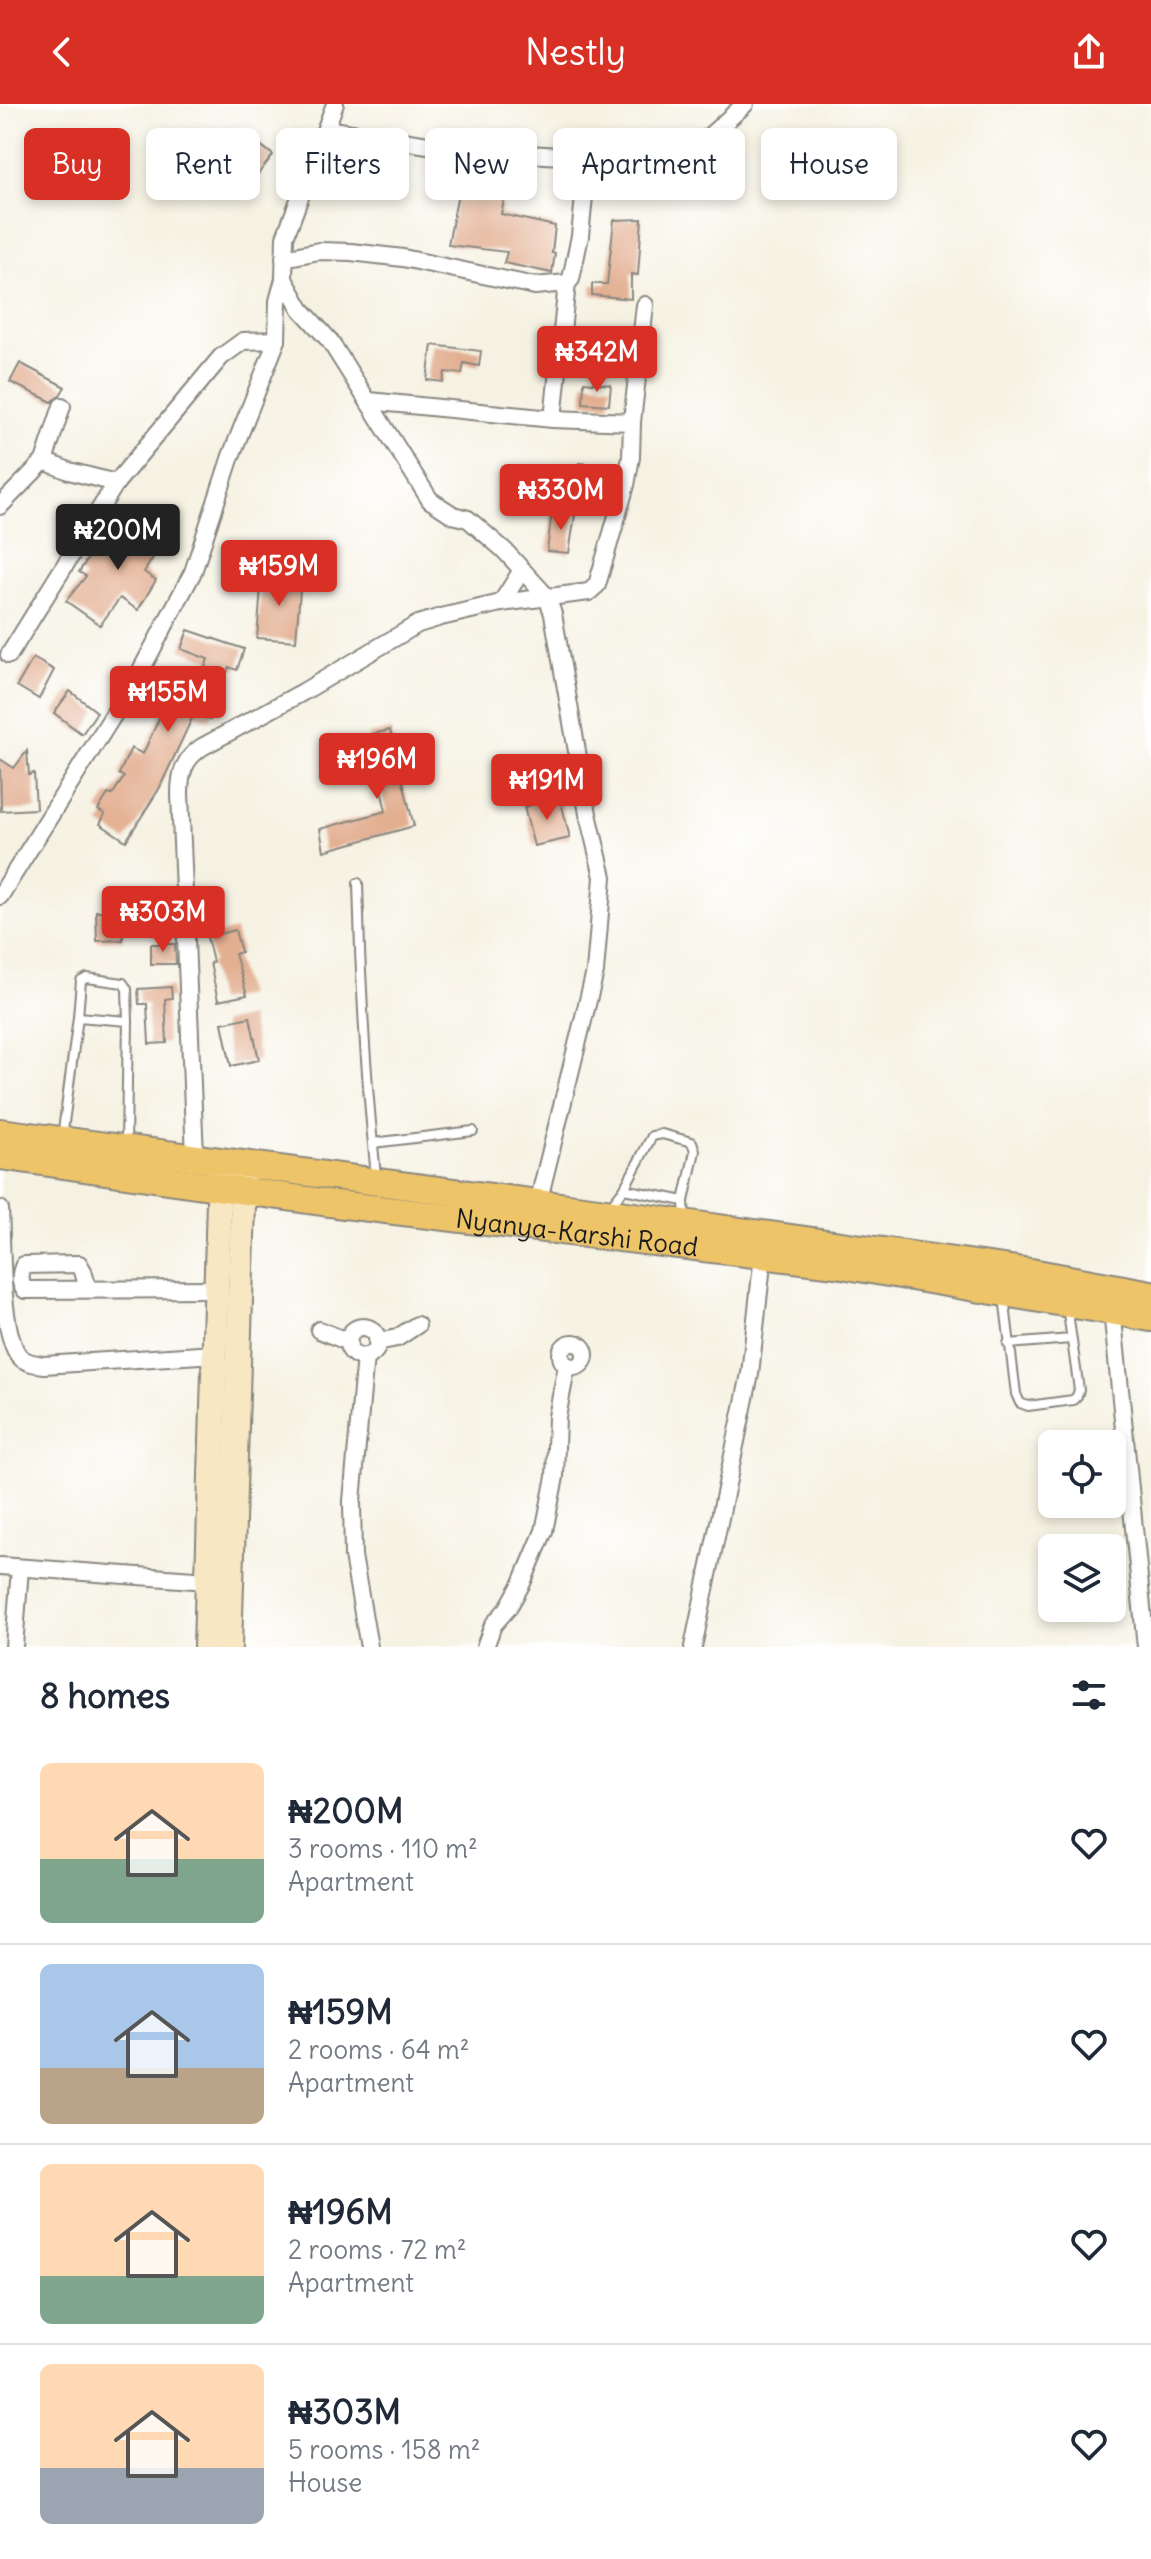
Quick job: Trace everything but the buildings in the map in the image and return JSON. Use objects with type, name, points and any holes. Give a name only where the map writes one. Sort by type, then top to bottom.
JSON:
[{"type":"main road","name":"Nyanya-Karshi Road","points":[[0,1132],[606,1212],[1031,1272],[1151,1294]]},
{"type":"main road","name":"Nyanya-Karshi Road","points":[[0,1156],[231,1189],[675,1222],[763,1255],[1003,1291],[1151,1318]]},
{"type":"street","points":[[326,128],[335,104]]},
{"type":"street","points":[[719,128],[745,104]]},
{"type":"street","points":[[409,142],[460,150],[553,155]]},
{"type":"street","points":[[0,896],[139,674],[193,572],[231,456],[277,340],[285,237],[298,200]]},
{"type":"street","points":[[553,419],[567,283],[571,279],[580,236],[584,200]]},
{"type":"street","points":[[284,258],[319,251],[351,252],[403,258],[535,286],[567,283]]},
{"type":"street","points":[[284,279],[301,309],[330,341],[430,500],[453,515],[468,519],[486,533],[547,597],[553,614],[588,814],[603,877],[595,972],[538,1203]]},
{"type":"street","points":[[229,1647],[231,1189],[220,1160],[180,778],[192,754],[202,747],[418,624],[501,603],[589,592],[597,585],[631,457],[645,305]]},
{"type":"street","points":[[9,655],[116,483],[221,357],[243,341],[277,340]]},
{"type":"street","points":[[369,401],[553,419],[632,422]]},
{"type":"street","points":[[0,506],[44,461],[62,406]]},
{"type":"street","points":[[44,461],[116,483]]},
{"type":"street","points":[[501,603],[522,570]]},
{"type":"street","points":[[206,1647],[217,1289],[231,1189]]},
{"type":"street","points":[[0,1209],[5,1322],[10,1342],[20,1357],[29,1363],[44,1365],[215,1354]]},
{"type":"street","points":[[693,1647],[750,1374],[763,1255]]},
{"type":"street","points":[[88,1289],[217,1289]]},
{"type":"street","points":[[1112,1310],[1146,1647]]},
{"type":"street","points":[[377,1342],[397,1338],[417,1325]]},
{"type":"street","points":[[364,1327],[373,1331],[377,1342],[373,1352],[365,1356],[352,1351],[349,1342],[351,1333],[364,1327]]},
{"type":"street","points":[[319,1330],[349,1342]]},
{"type":"street","points":[[365,1356],[352,1501],[353,1556],[369,1647]]},
{"type":"street","points":[[485,1647],[493,1625],[508,1608],[522,1583],[544,1531],[555,1477],[557,1417],[567,1365]]},
{"type":"street","points":[[0,1566],[208,1581]]},
{"type":"street","points":[[14,1647],[20,1568]]},
{"type":"lane","points":[[358,883],[360,983],[377,1181]]},
{"type":"lane","points":[[62,1140],[81,981],[87,978],[123,983],[127,989],[126,1148]]},
{"type":"lane","points":[[78,1017],[128,1021]]},
{"type":"lane","points":[[373,1143],[473,1131]]},
{"type":"lane","points":[[606,1212],[624,1189],[652,1136],[662,1134],[692,1142],[695,1151],[675,1222],[624,1189]]},
{"type":"lane","points":[[1003,1291],[1016,1394],[1020,1403],[1028,1406],[1073,1400],[1077,1396],[1079,1390],[1066,1302]]},
{"type":"lane","points":[[1008,1344],[1071,1339]]}]
